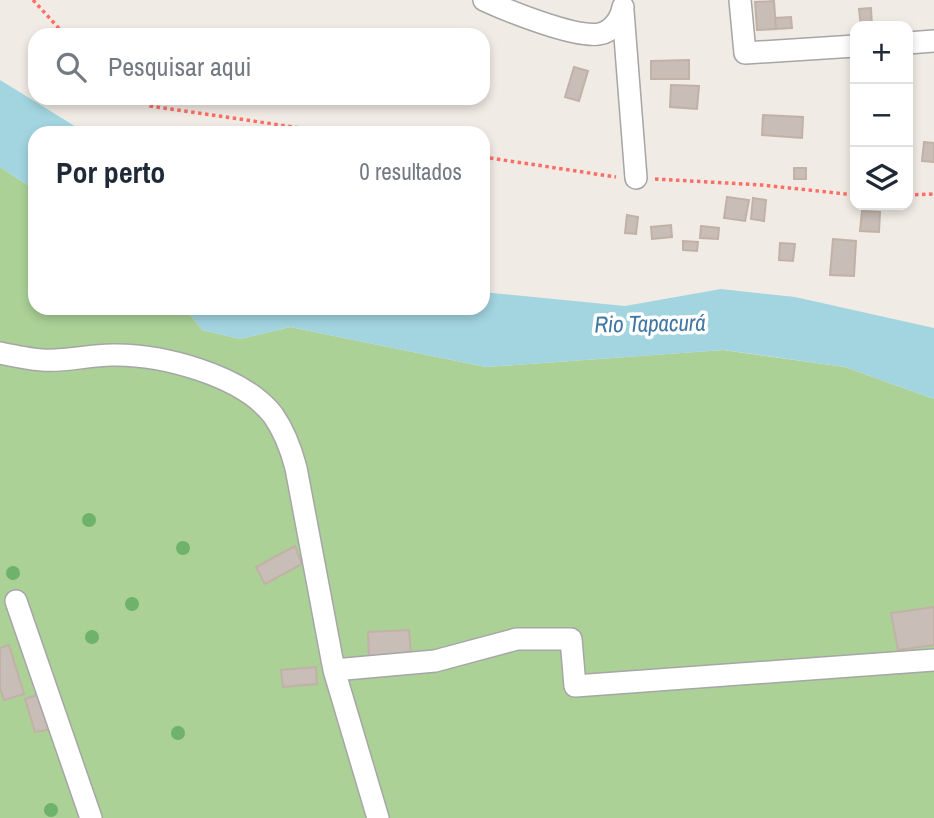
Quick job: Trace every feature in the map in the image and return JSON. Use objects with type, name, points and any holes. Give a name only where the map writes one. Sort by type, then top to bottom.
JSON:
[{"type":"street","points":[[484,0],[556,26],[587,34],[601,34],[615,26],[623,5]]},
{"type":"street","points":[[740,0],[745,53],[850,46]]},
{"type":"street","points":[[623,5],[636,178]]},
{"type":"street","points":[[913,43],[934,41]]},
{"type":"street","points":[[0,353],[43,360],[113,355],[189,367],[238,386],[271,413],[287,438],[296,468],[334,670],[378,818]]},
{"type":"street","points":[[16,601],[91,818]]},
{"type":"street","points":[[334,670],[435,661],[517,639],[571,639],[575,685],[934,660]]},
{"type":"path","points":[[33,0],[59,28]]},
{"type":"path","points":[[148,105],[287,126]]},
{"type":"path","points":[[490,158],[602,176],[762,185],[850,194]]},
{"type":"path","points":[[913,195],[934,194]]},
{"type":"green space","points":[[0,167],[28,185],[28,315],[190,315],[202,330],[240,339],[290,327],[486,367],[723,350],[845,367],[934,399],[934,818],[0,818]]},
{"type":"water","points":[[0,80],[28,97],[28,105],[41,105],[75,126],[28,126],[28,185],[0,167]]},
{"type":"water","name":"Rio Tapacurá","points":[[721,289],[795,297],[934,328],[934,399],[845,367],[724,350],[486,367],[290,327],[240,339],[202,330],[190,315],[490,315],[490,293],[625,306]]},
{"type":"building","points":[[774,1],[776,29],[757,30],[755,2]]},
{"type":"building","points":[[871,8],[872,21],[860,21],[859,9]]},
{"type":"building","points":[[791,17],[792,28],[776,29],[775,18]]},
{"type":"building","points":[[689,60],[689,79],[651,79],[651,61]]},
{"type":"building","points":[[574,67],[588,71],[579,101],[565,97]]},
{"type":"building","points":[[671,85],[699,86],[697,109],[670,107]]},
{"type":"building","points":[[763,115],[803,117],[802,138],[762,135]]},
{"type":"building","points":[[924,142],[934,143],[934,162],[922,161]]},
{"type":"building","points":[[794,168],[806,168],[806,179],[794,179]]},
{"type":"building","points":[[727,197],[749,200],[745,221],[724,218]]},
{"type":"building","points":[[753,198],[766,200],[764,221],[751,219]]},
{"type":"building","points":[[862,211],[880,212],[879,232],[860,231]]},
{"type":"building","points":[[627,215],[638,217],[636,234],[625,233]]},
{"type":"building","points":[[671,225],[672,237],[652,239],[651,227]]},
{"type":"building","points":[[701,226],[719,228],[718,239],[700,238]]},
{"type":"building","points":[[833,239],[856,241],[854,276],[830,275]]},
{"type":"building","points":[[683,241],[698,242],[697,251],[683,250]]},
{"type":"building","points":[[780,243],[795,244],[793,261],[779,260]]},
{"type":"building","points":[[295,546],[302,564],[265,584],[256,567]]},
{"type":"building","points":[[934,607],[934,645],[898,650],[891,613]]},
{"type":"building","points":[[409,630],[411,655],[369,656],[368,632]]},
{"type":"building","points":[[9,645],[24,694],[4,700],[0,688],[0,648]]},
{"type":"building","points":[[316,667],[317,684],[283,687],[281,670]]},
{"type":"building","points":[[43,693],[54,729],[35,732],[25,699]]}]
